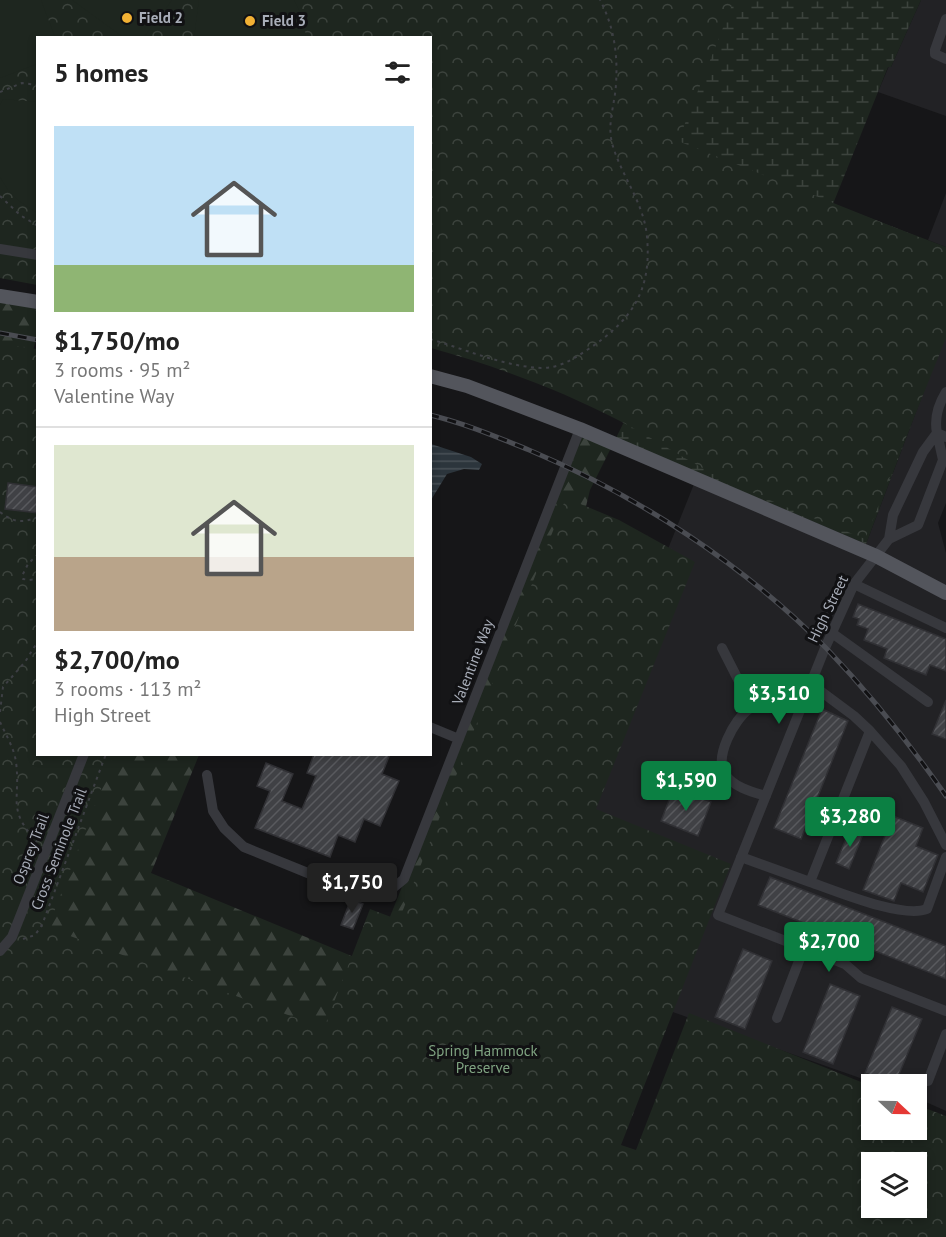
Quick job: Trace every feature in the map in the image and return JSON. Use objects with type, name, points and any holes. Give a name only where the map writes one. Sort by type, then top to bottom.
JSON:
[{"type":"main road","points":[[0,296],[36,302]]},
{"type":"main road","points":[[432,377],[486,393],[580,429],[876,556],[946,593]]},
{"type":"street","points":[[946,19],[935,54],[946,59]]},
{"type":"street","points":[[0,249],[36,255]]},
{"type":"street","points":[[889,539],[918,525],[943,460],[942,435],[935,422],[941,400],[946,392]]},
{"type":"street","name":"Valentine Way","points":[[207,775],[213,811],[224,828],[244,847],[320,878],[382,897],[404,879],[580,429]]},
{"type":"street","points":[[889,539],[893,515],[923,452],[942,435]]},
{"type":"street","name":"High Street","points":[[889,539],[854,584],[802,705],[718,915],[845,964],[861,978],[946,1011]]},
{"type":"street","points":[[854,584],[946,628]]},
{"type":"street","points":[[832,633],[928,702]]},
{"type":"street","points":[[722,648],[752,707]]},
{"type":"street","points":[[811,684],[854,716],[901,766],[924,802],[946,845]]},
{"type":"street","points":[[766,796],[735,784],[726,777],[722,768],[724,748],[735,726],[752,707],[773,699],[791,700],[802,705]]},
{"type":"street","points":[[432,728],[459,739]]},
{"type":"street","points":[[810,882],[870,731]]},
{"type":"street","name":"Osprey Trail","points":[[0,951],[12,937],[83,756]]},
{"type":"street","points":[[741,857],[901,912],[921,912],[927,909],[946,857]]},
{"type":"street","points":[[777,1018],[804,948]]},
{"type":"street","points":[[928,1081],[946,1034]]},
{"type":"path","points":[[432,340],[523,366],[543,368],[560,366],[573,360],[610,334],[627,317],[635,304],[643,283],[647,260],[647,236],[642,210],[612,142],[610,126],[616,84],[616,55],[613,33],[600,0]]},
{"type":"path","points":[[0,92],[22,83],[36,85]]},
{"type":"path","points":[[0,196],[20,215],[36,225]]},
{"type":"path","points":[[0,512],[10,520],[25,522],[36,518]]},
{"type":"path","points":[[36,556],[28,564],[22,576],[23,579],[36,579]]},
{"type":"path","points":[[0,712],[3,687],[25,662],[36,644]]},
{"type":"path","points":[[0,722],[10,742],[16,762],[16,808],[23,827],[39,844],[44,855]]},
{"type":"path","name":"Cross Seminole Trail","points":[[19,938],[34,935],[42,925],[105,756]]},
{"type":"shaded area","points":[[921,0],[946,0],[946,116],[878,92]]},
{"type":"shaded area","points":[[946,193],[946,247],[928,240]]},
{"type":"shaded area","points":[[946,333],[946,503],[938,523],[946,553],[946,586],[866,544]]},
{"type":"shaded area","points":[[432,444],[471,457],[482,464],[479,470],[464,469],[447,474],[432,498]]},
{"type":"shaded area","points":[[694,484],[866,556],[946,599],[946,1111],[927,1102],[927,1074],[861,1074],[861,1078],[667,1010],[569,796]]},
{"type":"green space","points":[[0,0],[734,0],[678,141],[946,248],[946,338],[865,539],[725,480],[629,426],[572,398],[479,362],[432,348],[432,36],[36,36],[36,285],[0,278]]},
{"type":"green space","points":[[0,0],[41,0],[55,36],[36,36],[36,64],[0,78]]},
{"type":"green space","name":"Field 2","points":[[72,0],[172,0],[145,36],[122,36]]},
{"type":"green space","name":"Field 3","points":[[199,0],[294,0],[303,18],[306,36],[194,36]]},
{"type":"green space","points":[[640,0],[921,0],[891,67],[888,67],[833,204],[946,247],[946,333],[866,544],[616,438],[655,359]]},
{"type":"green space","points":[[3,99],[36,102],[36,212],[19,201],[0,177],[0,105]]},
{"type":"green space","points":[[0,301],[36,308],[36,340],[7,444],[36,734],[36,756],[199,756],[151,873],[371,964],[465,730],[579,434],[611,448],[590,490],[441,1102],[0,930]]},
{"type":"green space","name":"Spring Hammock Preserve","points":[[0,344],[36,349],[36,756],[114,756],[48,928],[324,1028],[370,909],[399,920],[566,498],[619,520],[695,562],[596,809],[731,864],[621,1145],[636,1150],[689,1013],[861,1082],[861,1140],[927,1140],[927,1109],[946,1116],[946,1237],[0,1237]]},
{"type":"building","points":[[8,483],[36,487],[36,513],[5,509]]},
{"type":"building","points":[[858,604],[946,639],[946,671],[930,665],[926,675],[884,658],[887,649],[864,640],[868,629],[857,625],[859,619],[853,617]]},
{"type":"building","points":[[946,700],[946,739],[932,734]]},
{"type":"building","points":[[822,709],[848,721],[801,839],[774,828]]},
{"type":"building","points":[[313,756],[389,756],[382,774],[399,781],[380,826],[364,819],[355,842],[338,835],[330,857],[255,828],[270,791],[257,786],[266,763],[293,774],[282,801],[302,809],[316,776],[307,773]]},
{"type":"building","points":[[674,787],[711,802],[698,836],[661,821]]},
{"type":"building","points":[[893,816],[923,828],[916,846],[938,855],[923,892],[901,883],[894,901],[863,890]]},
{"type":"building","points":[[851,826],[864,832],[849,869],[836,863]]},
{"type":"building","points":[[770,877],[946,946],[946,979],[758,905]]},
{"type":"building","points":[[351,899],[363,904],[353,929],[341,925]]},
{"type":"building","points":[[743,949],[772,961],[745,1029],[715,1017]]},
{"type":"building","points":[[830,984],[860,996],[833,1064],[803,1052]]},
{"type":"building","points":[[892,1007],[922,1019],[899,1074],[865,1073]]},
{"type":"railway","points":[[0,333],[36,340]]},
{"type":"railway","points":[[432,416],[493,435],[570,468],[649,510],[724,560],[794,617],[826,648],[889,720],[946,796]]},
{"type":"place","name":"Field 2","points":[[127,18]]},
{"type":"place","name":"Field 3","points":[[250,21]]}]
